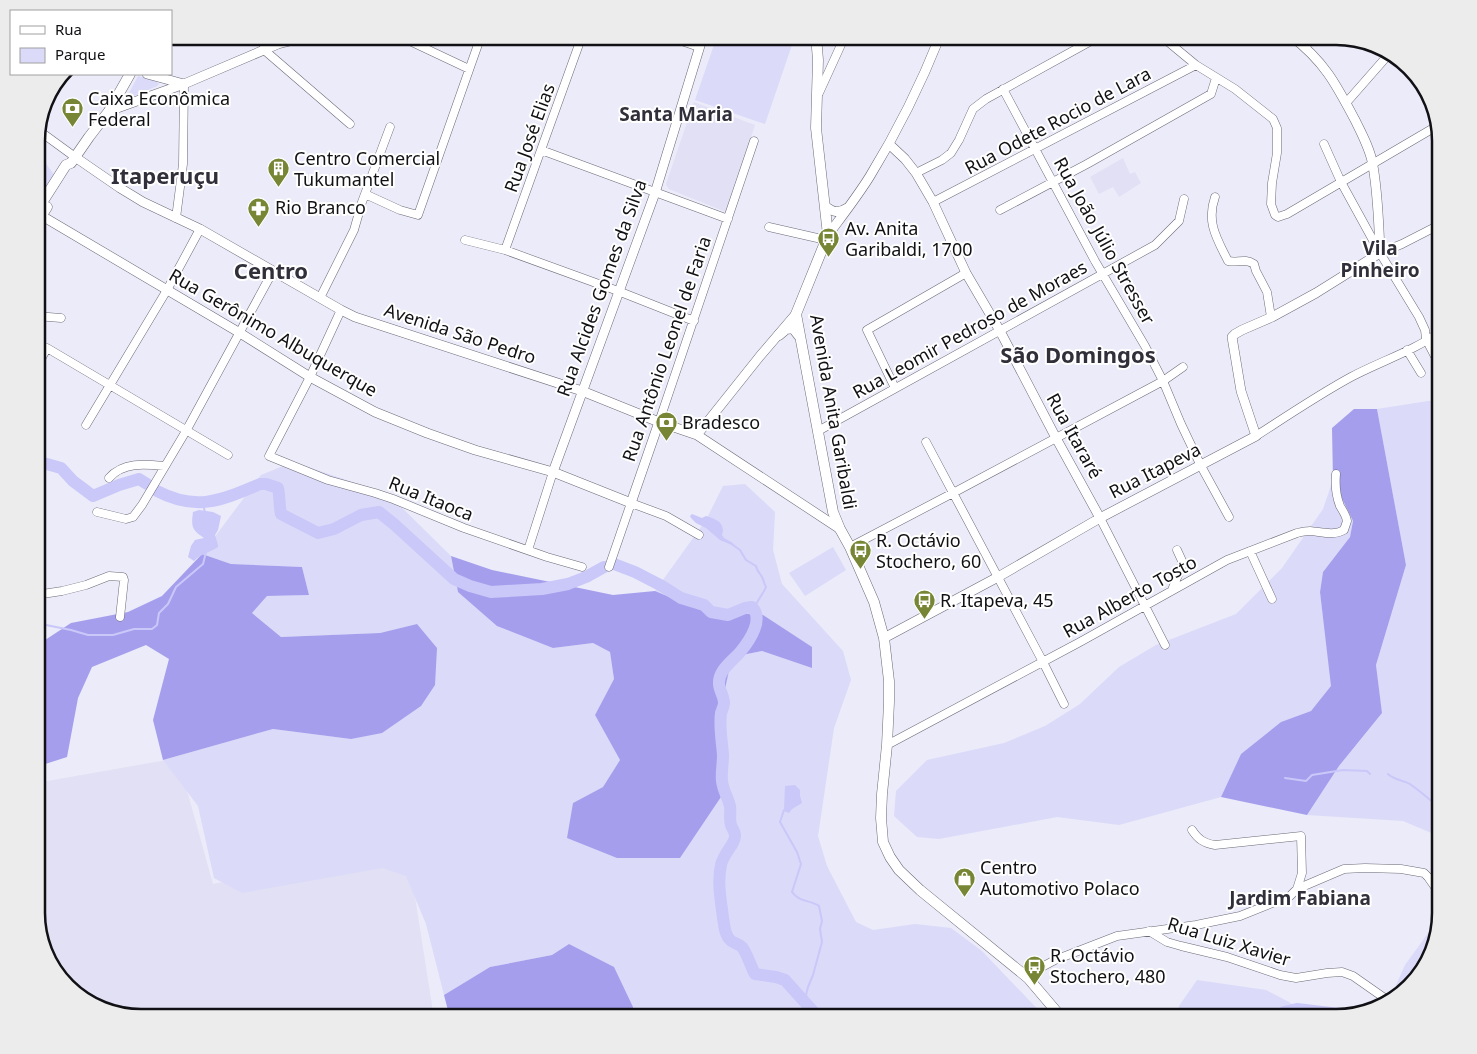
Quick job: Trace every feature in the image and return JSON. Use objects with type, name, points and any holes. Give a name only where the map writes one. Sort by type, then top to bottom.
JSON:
[{"type":"main road","name":"Avenida Anita Garibaldi","points":[[817,45],[816,128],[827,238],[796,314],[831,502],[840,529],[874,602],[884,638],[889,681],[887,745],[881,818],[883,842],[899,870],[920,890],[1028,978],[1054,1009]]},
{"type":"main road","points":[[45,203],[66,165],[73,160],[109,111],[129,75]]},
{"type":"main road","points":[[779,335],[786,329],[794,328],[802,343]]},
{"type":"street","points":[[109,111],[184,84],[274,45]]},
{"type":"street","points":[[418,45],[469,69]]},
{"type":"street","points":[[365,194],[400,210],[418,215],[478,45]]},
{"type":"street","name":"Rua José Elias","points":[[505,250],[579,45]]},
{"type":"street","points":[[693,45],[699,47]]},
{"type":"street","points":[[817,97],[841,45]]},
{"type":"street","points":[[769,227],[827,238],[889,144],[936,45]]},
{"type":"street","points":[[916,173],[942,160],[951,153],[973,109],[986,99],[1084,45]]},
{"type":"street","points":[[1172,45],[1196,65],[1235,89],[1273,119],[1277,128],[1277,154],[1272,183],[1271,204],[1274,215],[1278,217],[1287,214],[1431,130]]},
{"type":"street","points":[[1304,46],[1331,76],[1361,132],[1373,164],[1380,253]]},
{"type":"street","name":"Rua Alcides Gomes da Silva","points":[[528,550],[553,472],[655,193],[699,47]]},
{"type":"street","points":[[263,49],[350,124]]},
{"type":"street","points":[[1346,103],[1385,59]]},
{"type":"street","points":[[818,60],[824,66],[829,66],[834,62]]},
{"type":"street","name":"Rua Odete Rocio de Lara","points":[[933,202],[1196,65]]},
{"type":"street","points":[[151,75],[184,84]]},
{"type":"street","points":[[1000,210],[1211,94],[1216,78]]},
{"type":"street","points":[[176,218],[184,164],[184,84]]},
{"type":"street","name":"Rua João Júlio Stresser","points":[[1003,89],[1163,381],[1201,466],[1229,517]]},
{"type":"street","points":[[320,298],[354,230],[390,126]]},
{"type":"street","points":[[45,136],[73,160]]},
{"type":"street","name":"Rua Antônio Leonel de Faria","points":[[609,567],[754,141]]},
{"type":"street","name":"Rua Itararé","points":[[889,144],[916,173],[933,202],[966,273],[1000,331],[1165,644]]},
{"type":"street","points":[[1324,144],[1341,182],[1380,253],[1420,317],[1425,330],[1426,340],[1432,351]]},
{"type":"street","points":[[541,150],[728,219]]},
{"type":"street","name":"Avenida São Pedro","points":[[73,160],[135,197],[200,229],[341,310],[582,391],[697,435],[840,529]]},
{"type":"street","points":[[1216,197],[1212,206],[1212,226],[1222,249],[1228,261],[1236,263],[1245,260],[1254,264],[1267,292],[1271,317]]},
{"type":"street","name":"Rua Leomir Pedroso de Moraes","points":[[818,431],[1155,245],[1180,221],[1184,198]]},
{"type":"street","points":[[825,206],[837,212],[842,212],[849,207]]},
{"type":"street","name":"Rua Gerônimo Albuquerque","points":[[45,220],[240,333],[310,377],[375,412],[426,433],[475,450],[553,472],[666,516],[699,535]]},
{"type":"street","points":[[86,425],[167,290],[200,229]]},
{"type":"street","points":[[1256,436],[1242,391],[1232,337],[1242,330],[1316,293],[1380,253],[1432,229]]},
{"type":"street","points":[[465,240],[505,250],[694,321]]},
{"type":"street","points":[[97,512],[126,519],[132,517],[142,505],[186,431],[273,271]]},
{"type":"street","points":[[895,388],[867,330],[966,273]]},
{"type":"street","points":[[310,377],[341,310]]},
{"type":"street","points":[[697,435],[796,314]]},
{"type":"street","points":[[45,317],[60,318]]},
{"type":"street","name":"Rua Itapeva","points":[[884,638],[998,577],[1100,518],[1256,436],[1352,377],[1432,336]]},
{"type":"street","points":[[45,352],[47,348],[228,455]]},
{"type":"street","points":[[1407,350],[1421,373]]},
{"type":"street","points":[[850,547],[1163,381],[1183,367]]},
{"type":"street","name":"Rua Itaoca","points":[[310,377],[269,456],[328,480],[375,493],[464,528],[582,567]]},
{"type":"street","points":[[926,442],[1064,704]]},
{"type":"street","points":[[108,478],[116,470],[128,466],[146,464],[164,466]]},
{"type":"street","name":"Rua Alberto Tosto","points":[[887,745],[1080,642],[1227,560],[1297,533],[1309,531],[1334,534],[1344,530],[1347,526],[1347,521],[1337,495],[1336,474]]},
{"type":"street","points":[[817,514],[826,512],[831,502]]},
{"type":"street","points":[[1172,590],[1183,563],[1177,550]]},
{"type":"street","points":[[1250,551],[1272,599]]},
{"type":"street","points":[[45,594],[62,592],[109,576],[120,576],[124,580],[120,618]]},
{"type":"street","points":[[1192,830],[1204,843],[1215,845],[1301,836],[1302,873],[1297,889]]},
{"type":"street","points":[[1028,978],[1040,968],[1078,950],[1117,936],[1196,925],[1240,916],[1281,901],[1297,889],[1344,869],[1401,869],[1424,873],[1432,883]]},
{"type":"street","name":"Rua Luiz Xavier","points":[[1149,931],[1167,942],[1227,957],[1280,976],[1296,978],[1342,972],[1353,976],[1382,997]]},
{"type":"shaded area","points":[[694,102],[755,125],[726,212],[669,189],[666,184]]},
{"type":"shaded area","points":[[1123,158],[1130,174],[1135,172],[1141,183],[1119,197],[1113,187],[1099,194],[1090,177]]},
{"type":"shaded area","points":[[1354,409],[1377,409],[1406,565],[1376,665],[1382,713],[1339,766],[1307,815],[1221,797],[1241,754],[1281,722],[1311,711],[1331,686],[1320,592],[1323,572],[1350,537],[1353,521],[1333,480],[1332,428]]},
{"type":"shaded area","points":[[199,510],[213,512],[221,516],[215,535],[218,547],[194,561],[188,557],[191,546],[195,540],[204,538],[197,533],[192,525],[193,512]]},
{"type":"shaded area","points":[[692,514],[702,518],[706,516],[719,522],[723,527],[722,535],[733,543],[734,546],[720,540],[706,528],[696,523],[690,516]]},
{"type":"shaded area","points":[[202,554],[231,564],[302,567],[309,595],[267,596],[252,613],[281,637],[380,633],[417,624],[437,648],[435,685],[421,706],[382,733],[351,739],[273,729],[163,760],[153,720],[169,659],[146,645],[92,667],[78,698],[67,757],[45,764],[45,640],[71,623],[128,612],[162,596]]},
{"type":"shaded area","points":[[451,556],[492,570],[613,595],[655,591],[703,611],[763,615],[812,647],[812,668],[762,651],[732,657],[718,721],[727,777],[723,794],[680,858],[617,858],[567,838],[573,803],[603,787],[620,760],[595,715],[614,679],[610,652],[593,643],[553,648],[497,626],[458,592]]},
{"type":"shaded area","points":[[178,758],[213,884],[407,846],[433,1009],[141,1009],[110,1004],[93,996],[73,981],[61,966],[48,938],[45,919],[45,781]]},
{"type":"shaded area","points":[[795,785],[800,790],[802,803],[789,813],[784,811],[785,786]]},
{"type":"shaded area","points":[[569,944],[614,967],[633,1009],[448,1009],[444,995],[490,967],[552,955]]},
{"type":"green space","points":[[714,45],[792,45],[765,124],[695,100]]},
{"type":"green space","points":[[138,76],[156,81],[159,84],[132,97],[128,95]]},
{"type":"green space","points":[[45,162],[55,176],[45,220]]},
{"type":"green space","points":[[1432,400],[1432,833],[1403,821],[1307,815],[1339,766],[1382,713],[1376,665],[1406,565],[1377,409]]},
{"type":"green space","points":[[293,462],[388,494],[451,556],[458,592],[553,648],[593,643],[610,652],[614,679],[595,715],[620,760],[603,787],[573,803],[680,858],[723,794],[727,776],[718,721],[732,657],[762,651],[812,668],[763,615],[703,612],[655,591],[706,520],[723,486],[745,484],[775,512],[773,550],[782,584],[843,651],[851,680],[834,728],[818,836],[827,866],[856,922],[873,930],[915,924],[951,928],[982,951],[1037,1009],[633,1009],[569,944],[552,955],[490,967],[444,995],[426,924],[406,876],[383,868],[242,893],[214,878],[198,806],[163,760],[273,729],[351,739],[417,624],[380,633],[281,637],[252,613],[267,596],[309,595],[302,567],[231,564],[202,554],[261,475]]},
{"type":"green space","points":[[1333,480],[1353,521],[1350,537],[1323,572],[1320,592],[1332,686],[1311,711],[1281,722],[1241,754],[1221,797],[1119,825],[1057,817],[939,839],[917,837],[894,816],[896,791],[927,760],[1004,743],[1045,726],[1080,704],[1119,667],[1156,645],[1236,614],[1282,568],[1323,509]]},
{"type":"green space","points":[[833,547],[846,570],[805,596],[789,573]]},
{"type":"green space","points":[[1430,930],[1427,944],[1419,961],[1404,981],[1395,989],[1405,965]]},
{"type":"green space","points":[[1197,980],[1266,990],[1289,1002],[1297,1009],[1179,1009]]},
{"type":"waterway","points":[[45,464],[61,468],[73,481],[93,496],[139,479],[147,484]]},
{"type":"waterway","points":[[157,491],[185,501],[197,502],[221,499],[260,484],[266,484],[278,488],[281,514],[318,533],[334,529],[361,515],[379,512],[454,579],[491,592],[542,589],[568,584],[604,567]]},
{"type":"waterway","points":[[203,503],[205,513]]},
{"type":"waterway","points":[[733,545],[740,550],[746,560],[756,566],[766,587],[754,610]]},
{"type":"waterway","points":[[45,625],[88,635],[113,635],[134,629],[152,629],[157,625],[159,613],[168,604],[176,587],[203,564],[206,552]]},
{"type":"waterway","points":[[614,564],[635,572],[681,598],[704,605],[711,612],[728,615],[752,607],[755,612],[757,617],[752,635],[741,651],[723,670],[719,679],[724,703],[720,724],[723,755],[722,781],[730,806],[730,823],[735,832],[734,842],[722,861],[719,878],[723,918],[728,937],[744,949],[755,974],[785,980],[811,1009]]},
{"type":"waterway","points":[[1285,778],[1306,781],[1312,775],[1343,770],[1367,771],[1370,774]]},
{"type":"waterway","points":[[1388,774],[1393,778],[1410,784],[1432,802]]},
{"type":"waterway","points":[[784,810],[780,822],[797,852],[801,864],[792,892],[798,898],[819,906],[822,921],[820,929],[822,942],[806,995],[807,1004]]},
{"type":"place","name":"Caixa Econômica Federal","points":[[72,128]]},
{"type":"place","name":"Centro Comercial Tukumantel","points":[[278,188]]},
{"type":"place","name":"Rio Branco","points":[[259,227]]},
{"type":"place","name":"Av. Anita Garibaldi, 1700","points":[[829,258]]},
{"type":"place","name":"Bradesco","points":[[666,442]]},
{"type":"place","name":"R. Octávio Stochero, 60","points":[[860,570]]},
{"type":"place","name":"R. Itapeva, 45","points":[[924,620]]},
{"type":"place","name":"Centro Automotivo Polaco","points":[[964,897]]},
{"type":"place","name":"R. Octávio Stochero, 480","points":[[1034,985]]},
{"type":"district","name":"Santa Maria","points":[[676,114]]},
{"type":"district","name":"Itaperuçu","points":[[165,176]]},
{"type":"district","name":"Vila Pinheiro","points":[[1380,259]]},
{"type":"district","name":"Centro","points":[[271,271]]},
{"type":"district","name":"São Domingos","points":[[1078,355]]},
{"type":"district","name":"Jardim Fabiana","points":[[1300,898]]}]
